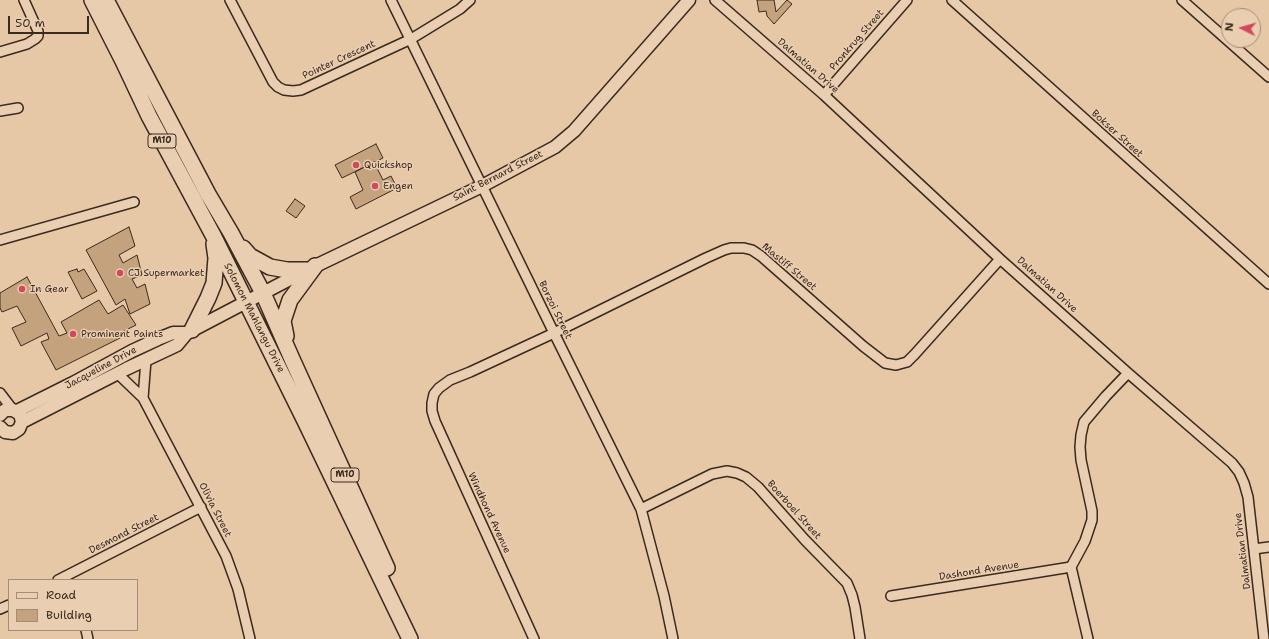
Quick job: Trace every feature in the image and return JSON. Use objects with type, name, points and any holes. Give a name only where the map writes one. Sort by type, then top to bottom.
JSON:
[{"type":"main road","name":"Solomon Mahlangu Drive","points":[[92,0],[149,116],[214,237],[410,639],[391,575],[263,293],[208,194],[106,0]]},
{"type":"main road","points":[[231,233],[250,256],[262,263],[286,270],[311,268]]},
{"type":"main road","points":[[190,332],[208,298],[214,283],[216,258],[214,237]]},
{"type":"main road","points":[[292,359],[283,321],[290,300],[311,268]]},
{"type":"street","points":[[0,52],[27,44],[35,40],[38,36],[38,31],[24,0]]},
{"type":"street","name":"Pointer Crescent","points":[[230,0],[269,76],[278,87],[284,90],[293,91],[301,90],[411,39],[460,9],[470,0]]},
{"type":"street","name":"Borzoi Street","points":[[391,0],[641,509],[664,596],[673,639]]},
{"type":"street","name":"Saint Bernard Street","points":[[263,293],[311,268],[482,186],[555,147],[574,131],[689,0]]},
{"type":"street","name":"Dalmatian Drive","points":[[714,0],[824,95],[1000,258],[1128,373],[1224,456],[1239,472],[1248,498],[1264,639]]},
{"type":"street","name":"Pronkrug Street","points":[[824,95],[907,0]]},
{"type":"street","name":"Bokser Street","points":[[952,0],[1269,284]]},
{"type":"street","points":[[1182,0],[1269,77]]},
{"type":"street","points":[[0,111],[18,108]]},
{"type":"street","points":[[0,240],[134,202]]},
{"type":"street","name":"Mastiff Street","points":[[434,394],[439,388],[450,380],[554,333],[724,250],[731,248],[744,248],[752,250],[761,256],[876,357],[885,363],[896,366],[906,362],[915,354],[1000,258]]},
{"type":"street","name":"Jacqueline Drive","points":[[17,414],[117,373],[177,345],[190,332],[263,293]]},
{"type":"street","name":"Jacqueline Drive","points":[[17,414],[158,339],[172,333],[190,332]]},
{"type":"street","points":[[143,398],[146,360]]},
{"type":"street","name":"Olivia Street","points":[[117,373],[143,398],[226,556],[234,576],[250,639]]},
{"type":"street","points":[[1088,639],[1071,567],[1085,541],[1092,520],[1092,512],[1082,466],[1080,447],[1081,435],[1084,422],[1128,373]]},
{"type":"street","points":[[0,393],[17,414],[19,429],[13,433],[2,431]]},
{"type":"street","name":"Windhond Avenue","points":[[434,394],[432,411],[435,421],[534,639]]},
{"type":"street","points":[[0,415],[5,410],[17,414]]},
{"type":"street","name":"Boerboel Street","points":[[641,509],[712,474],[727,471],[738,473],[746,477],[758,487],[847,584],[855,607],[860,639]]},
{"type":"street","name":"Desmond Street","points":[[62,579],[76,576],[201,507]]},
{"type":"street","points":[[1254,549],[1269,547]]},
{"type":"street","name":"Dashond Avenue","points":[[891,596],[1071,567]]},
{"type":"building","points":[[757,0],[774,0],[776,12],[787,0],[792,4],[774,24],[767,16],[766,11],[759,12]]},
{"type":"building","points":[[376,144],[383,158],[342,178],[335,165]]},
{"type":"building","points":[[374,162],[383,180],[391,176],[397,188],[356,209],[350,197],[363,190],[355,172]]},
{"type":"building","points":[[295,199],[305,206],[296,218],[286,211]]},
{"type":"building","points":[[129,227],[135,246],[119,255],[123,263],[137,255],[142,275],[132,279],[137,288],[145,284],[150,304],[130,314],[125,299],[116,305],[86,250]]},
{"type":"building","points":[[77,269],[78,272],[84,269],[97,291],[82,299],[68,272]]},
{"type":"building","points":[[27,277],[59,336],[67,333],[61,322],[99,300],[108,314],[123,305],[136,325],[122,332],[124,336],[56,370],[41,342],[49,339],[47,333],[21,346],[12,328],[26,322],[17,306],[2,312],[0,308],[0,293]]},
{"type":"place","name":"Quickshop","points":[[356,165]]},
{"type":"place","name":"Engen","points":[[375,186]]},
{"type":"place","name":"CJ Supermarket","points":[[120,273]]},
{"type":"place","name":"In Gear","points":[[22,289]]},
{"type":"place","name":"Prominent Paints","points":[[73,334]]}]
